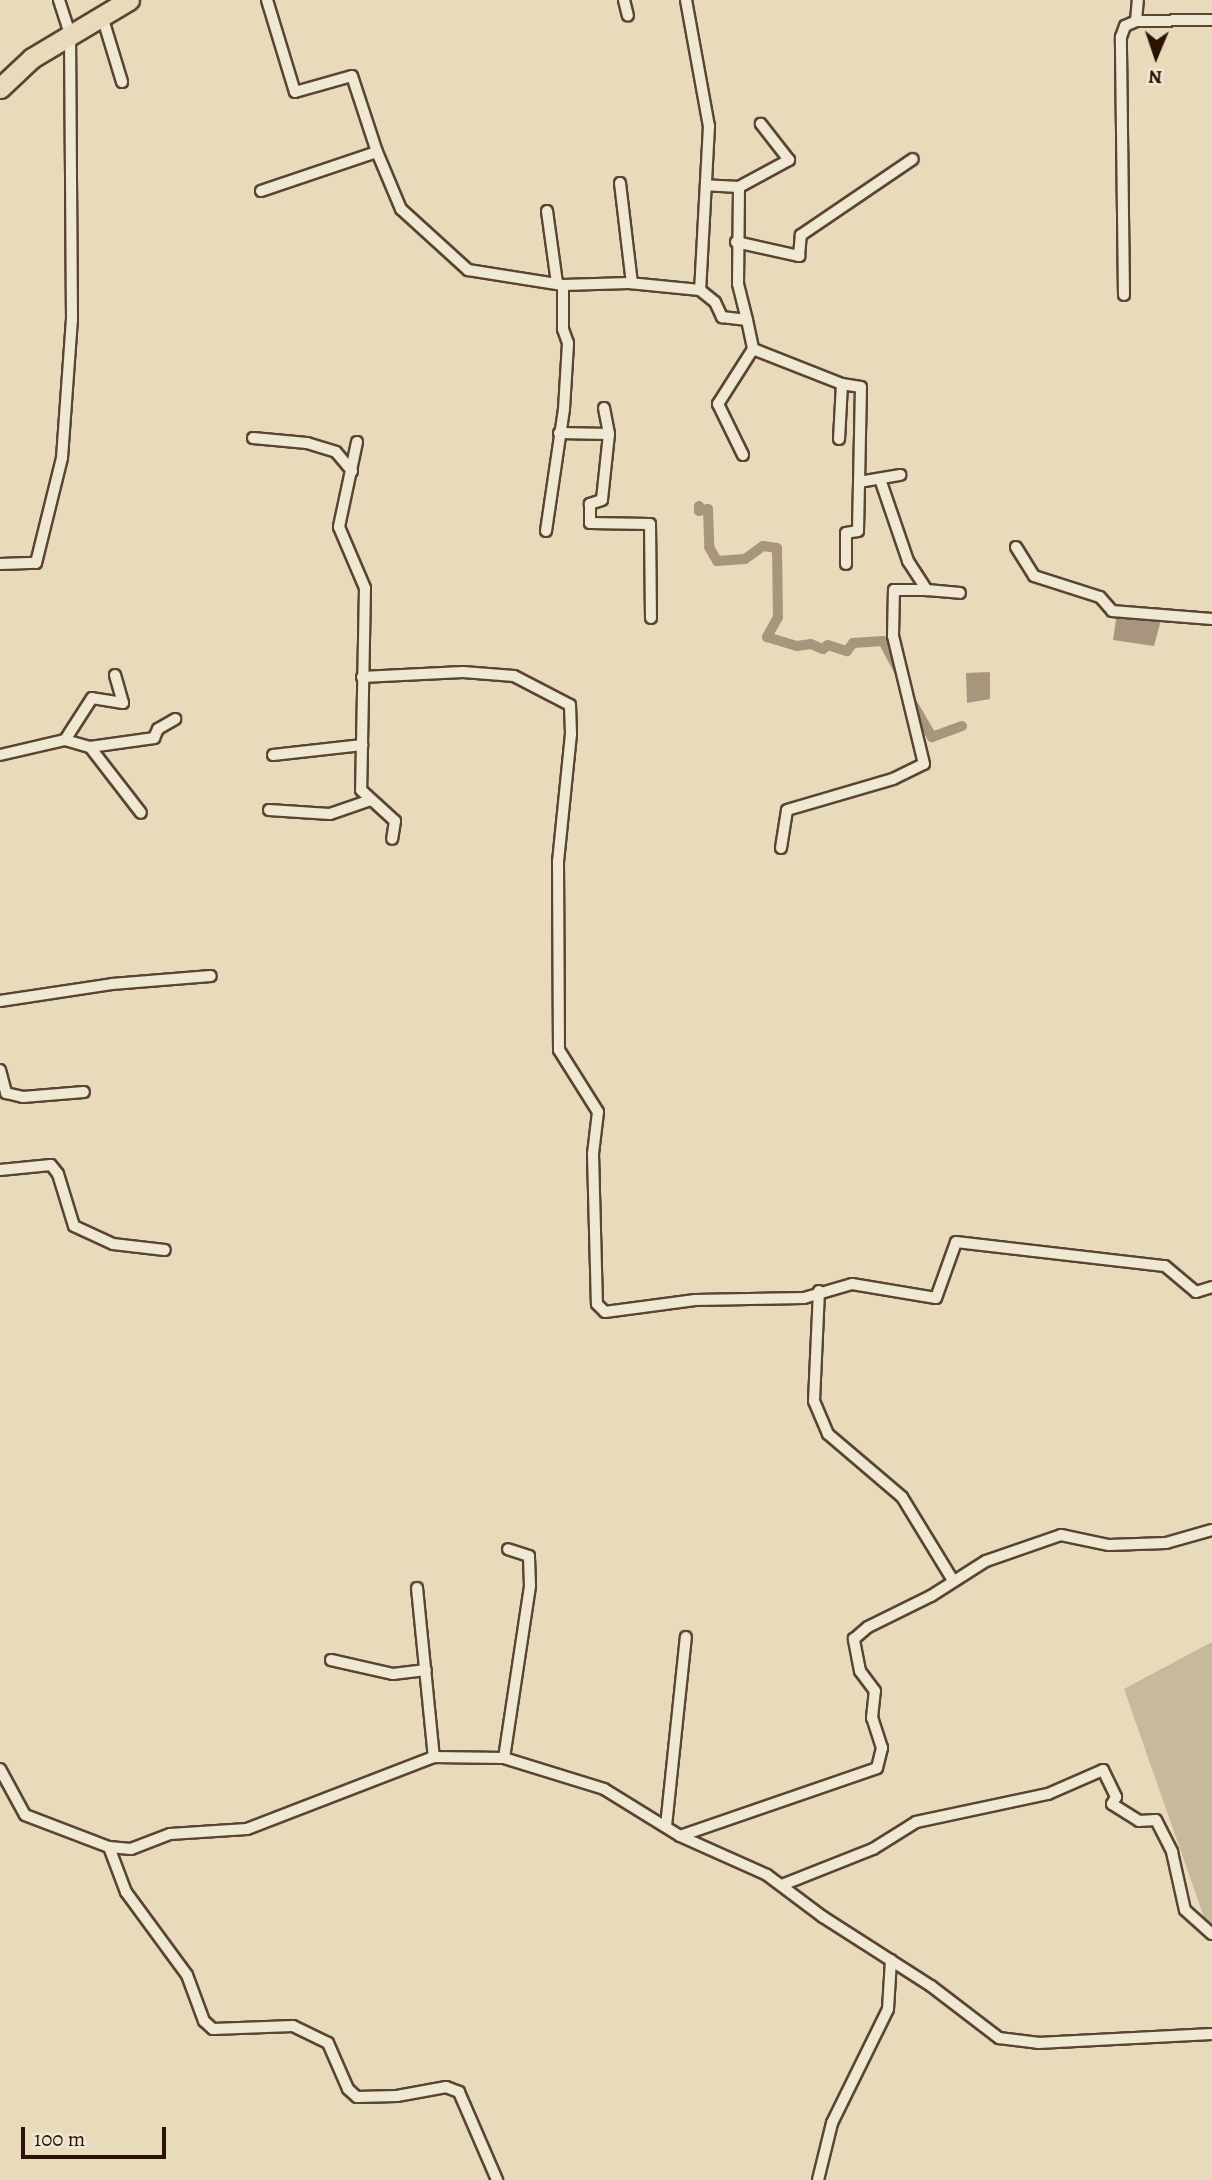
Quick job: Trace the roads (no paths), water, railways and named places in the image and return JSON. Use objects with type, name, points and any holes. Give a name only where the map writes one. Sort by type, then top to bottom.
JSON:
[{"type":"highway","points":[[0,88],[32,58],[129,0]]},
{"type":"street","points":[[0,564],[36,563],[62,458],[72,320],[70,34],[59,0]]},
{"type":"street","points":[[267,0],[295,92],[352,76],[377,152],[401,209],[468,270],[560,284],[632,283],[700,290],[715,302],[722,317],[747,320]]},
{"type":"street","points":[[624,0],[628,16]]},
{"type":"street","points":[[686,0],[709,126],[700,290]]},
{"type":"street","points":[[1136,21],[1138,0]]},
{"type":"street","points":[[102,16],[122,82]]},
{"type":"street","points":[[1124,295],[1121,37],[1125,26],[1136,21],[1212,20]]},
{"type":"street","points":[[706,185],[739,187],[789,160],[761,124]]},
{"type":"street","points":[[261,191],[377,152]]},
{"type":"street","points":[[736,242],[799,257],[801,236],[913,159]]},
{"type":"street","points":[[620,183],[632,283]]},
{"type":"street","points":[[739,187],[736,242],[738,284],[753,349],[718,404],[743,455]]},
{"type":"street","points":[[546,531],[568,343],[563,329],[560,284],[547,211]]},
{"type":"street","points":[[753,349],[842,384],[861,387],[858,531],[846,533],[846,564]]},
{"type":"street","points":[[839,439],[842,384]]},
{"type":"street","points":[[604,408],[609,434],[602,500],[590,504],[590,523],[650,524],[651,618]]},
{"type":"street","points":[[559,433],[609,434]]},
{"type":"street","points":[[253,438],[307,443],[336,452],[352,471]]},
{"type":"street","points":[[357,442],[339,527],[365,588],[361,790],[394,821],[393,839]]},
{"type":"street","points":[[859,482],[900,475]]},
{"type":"street","points":[[880,479],[908,561],[927,590]]},
{"type":"street","points":[[1016,547],[1034,576],[1100,597],[1112,611],[1212,619]]},
{"type":"street","points":[[781,848],[787,810],[892,779],[924,764],[893,636],[894,590],[960,593]]},
{"type":"street","points":[[362,677],[464,673],[514,677],[570,705],[571,734],[558,862],[559,1050],[598,1112],[593,1154],[597,1304],[605,1312],[695,1300],[804,1298],[852,1284],[936,1298],[956,1242],[1165,1266],[1196,1292],[1212,1287]]},
{"type":"street","points":[[65,740],[92,698],[123,703],[115,675]]},
{"type":"street","points":[[0,755],[65,740],[90,747],[154,738],[158,729],[175,719]]},
{"type":"street","points":[[273,755],[362,746]]},
{"type":"street","points":[[90,747],[141,813]]},
{"type":"street","points":[[269,810],[330,814],[371,800]]},
{"type":"street","points":[[0,1001],[125,982],[211,976]]},
{"type":"street","points":[[0,1070],[6,1093],[23,1097],[84,1092]]},
{"type":"street","points":[[0,1170],[51,1166],[74,1226],[114,1244],[165,1250]]},
{"type":"street","points":[[820,1292],[814,1401],[828,1434],[902,1497],[953,1579]]},
{"type":"street","points":[[680,1836],[877,1768],[882,1748],[872,1718],[875,1691],[860,1671],[854,1639],[868,1627],[931,1596],[953,1579],[986,1561],[1061,1535],[1121,1545],[1166,1543],[1212,1530]]},
{"type":"street","points":[[504,1758],[530,1586],[529,1556],[508,1549]]},
{"type":"street","points":[[417,1588],[434,1757]]},
{"type":"street","points":[[666,1826],[686,1637]]},
{"type":"street","points":[[331,1660],[393,1674],[426,1670]]},
{"type":"street","points":[[0,1769],[4,1790],[24,1815],[109,1847],[131,1849],[170,1834],[247,1829],[434,1757],[504,1758],[604,1789],[680,1836],[782,1885],[823,1917],[891,1960],[999,2038],[1038,2043],[1212,2034]]},
{"type":"street","points":[[782,1885],[873,1849],[916,1822],[1048,1794],[1103,1770],[1116,1797],[1112,1804],[1139,1821],[1156,1820],[1172,1852],[1185,1910],[1212,1934]]},
{"type":"street","points":[[109,1847],[126,1892],[187,1975],[204,2021],[213,2029],[293,2026],[328,2043],[348,2089],[357,2097],[397,2096],[446,2087],[459,2092],[497,2180]]},
{"type":"street","points":[[818,2180],[832,2123],[888,2009],[891,1960]]},
{"type":"waterway","points":[[699,506],[699,511],[708,509],[709,547],[717,561],[745,559],[763,546],[777,548],[778,617],[767,637],[797,646],[811,644],[823,649],[828,645],[847,651],[853,643],[883,641],[900,673]]},
{"type":"waterway","points":[[911,701],[932,737],[962,726]]}]
